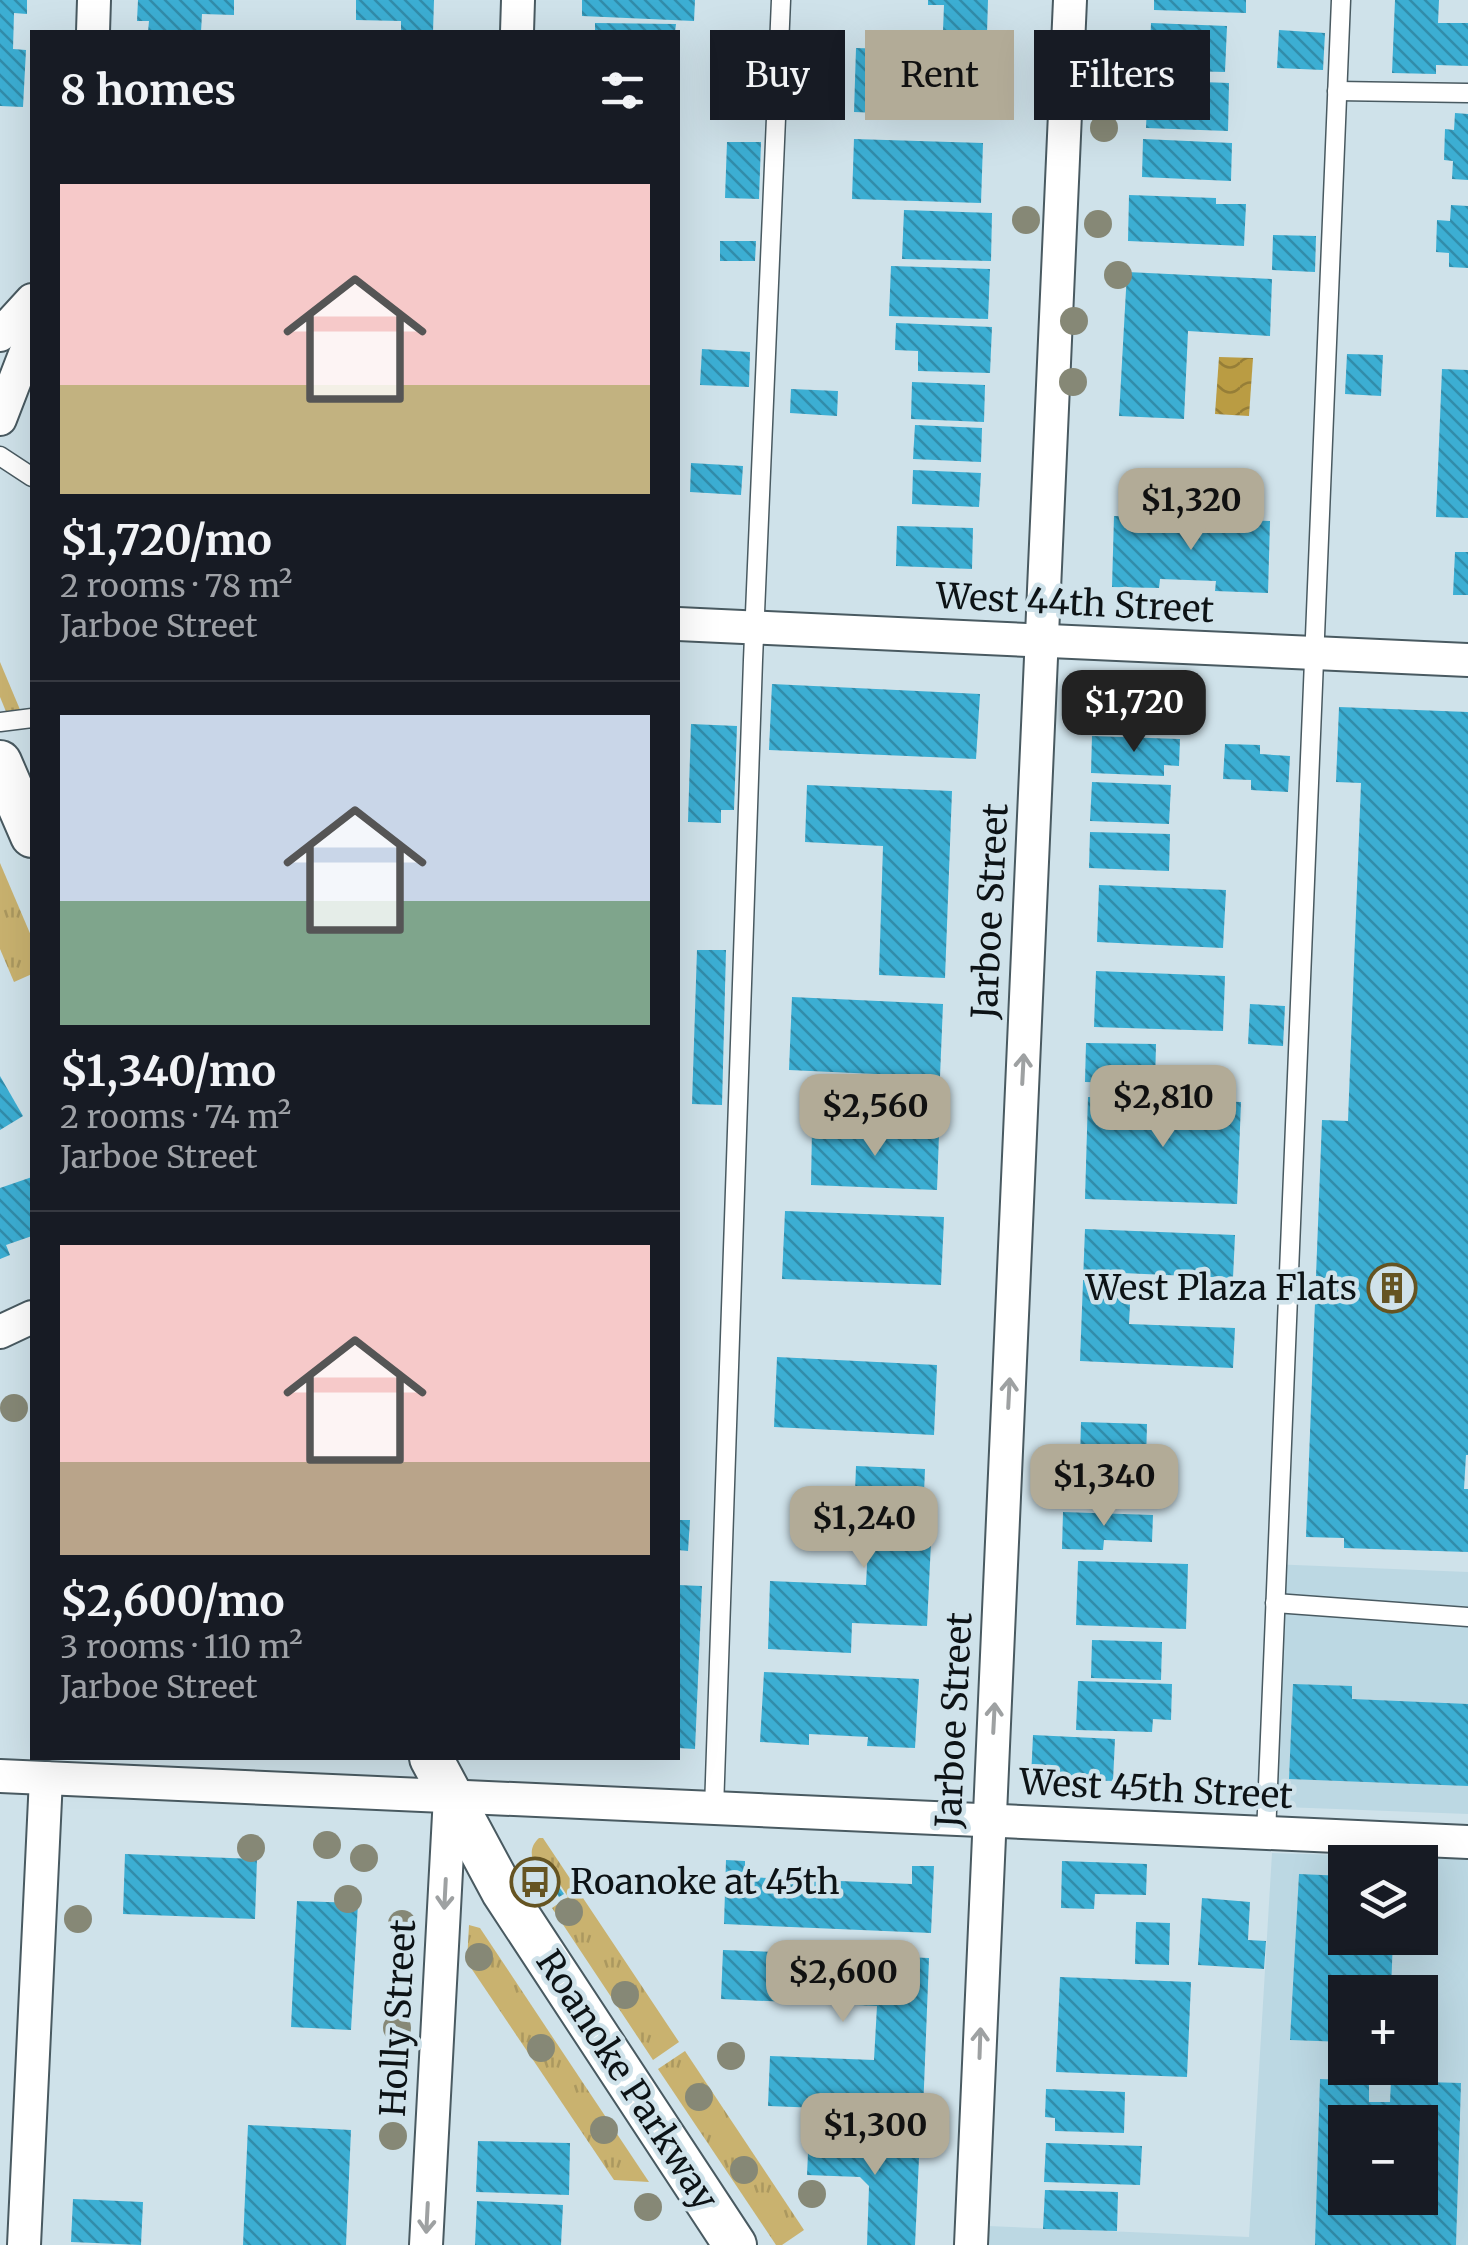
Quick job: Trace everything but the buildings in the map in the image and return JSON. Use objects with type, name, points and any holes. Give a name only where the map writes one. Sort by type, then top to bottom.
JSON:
[{"type":"street","points":[[93,30],[94,0]]},
{"type":"street","points":[[517,30],[518,0]]},
{"type":"street","name":"Jarboe Street","points":[[972,2245],[1070,0]]},
{"type":"street","points":[[0,335],[30,302]]},
{"type":"street","points":[[0,420],[30,341]]},
{"type":"street","name":"West 44th Street","points":[[680,624],[1468,660]]},
{"type":"street","points":[[0,762],[30,831]]},
{"type":"street","points":[[0,1332],[30,1318]]},
{"type":"street","name":"Roanoke Parkway","points":[[432,1760],[503,1892],[735,2245]]},
{"type":"street","name":"West 45th Street","points":[[0,1776],[1468,1842]]},
{"type":"street","points":[[24,2245],[46,1778]]},
{"type":"street","name":"Holly Street","points":[[426,2245],[450,1796]]},
{"type":"lane","points":[[714,1808],[781,0]]},
{"type":"lane","points":[[1266,1834],[1340,0]]},
{"type":"lane","points":[[1337,92],[1468,94]]},
{"type":"lane","points":[[0,456],[30,476]]},
{"type":"lane","points":[[0,722],[30,718]]},
{"type":"lane","points":[[1275,1604],[1468,1617]]},
{"type":"shaded area","points":[[1268,1564],[1468,1572],[1468,1814],[1256,1806]]},
{"type":"shaded area","points":[[1272,1853],[1328,1855],[1328,1955],[1438,1955],[1438,1858],[1468,1859],[1468,2245],[988,2245],[988,2226],[1249,2237]]},
{"type":"green space","points":[[0,662],[21,712],[7,714],[0,697]]},
{"type":"green space","points":[[0,863],[30,933],[30,975],[14,982],[0,949]]},
{"type":"green space","points":[[539,1838],[543,1838],[679,2042],[653,2060],[552,1908],[568,1897],[550,1869],[540,1875],[535,1865],[532,1852]]},
{"type":"green space","points":[[469,1925],[480,1928],[649,2182],[614,2180],[467,1962]]},
{"type":"green space","points":[[685,2051],[804,2230],[782,2245],[776,2245],[658,2069]]},
{"type":"water","points":[[1219,357],[1253,358],[1249,416],[1215,414]]},
{"type":"place","name":"West Plaza Flats","points":[[1392,1288]]},
{"type":"place","name":"Roanoke at 45th","points":[[535,1882]]}]
